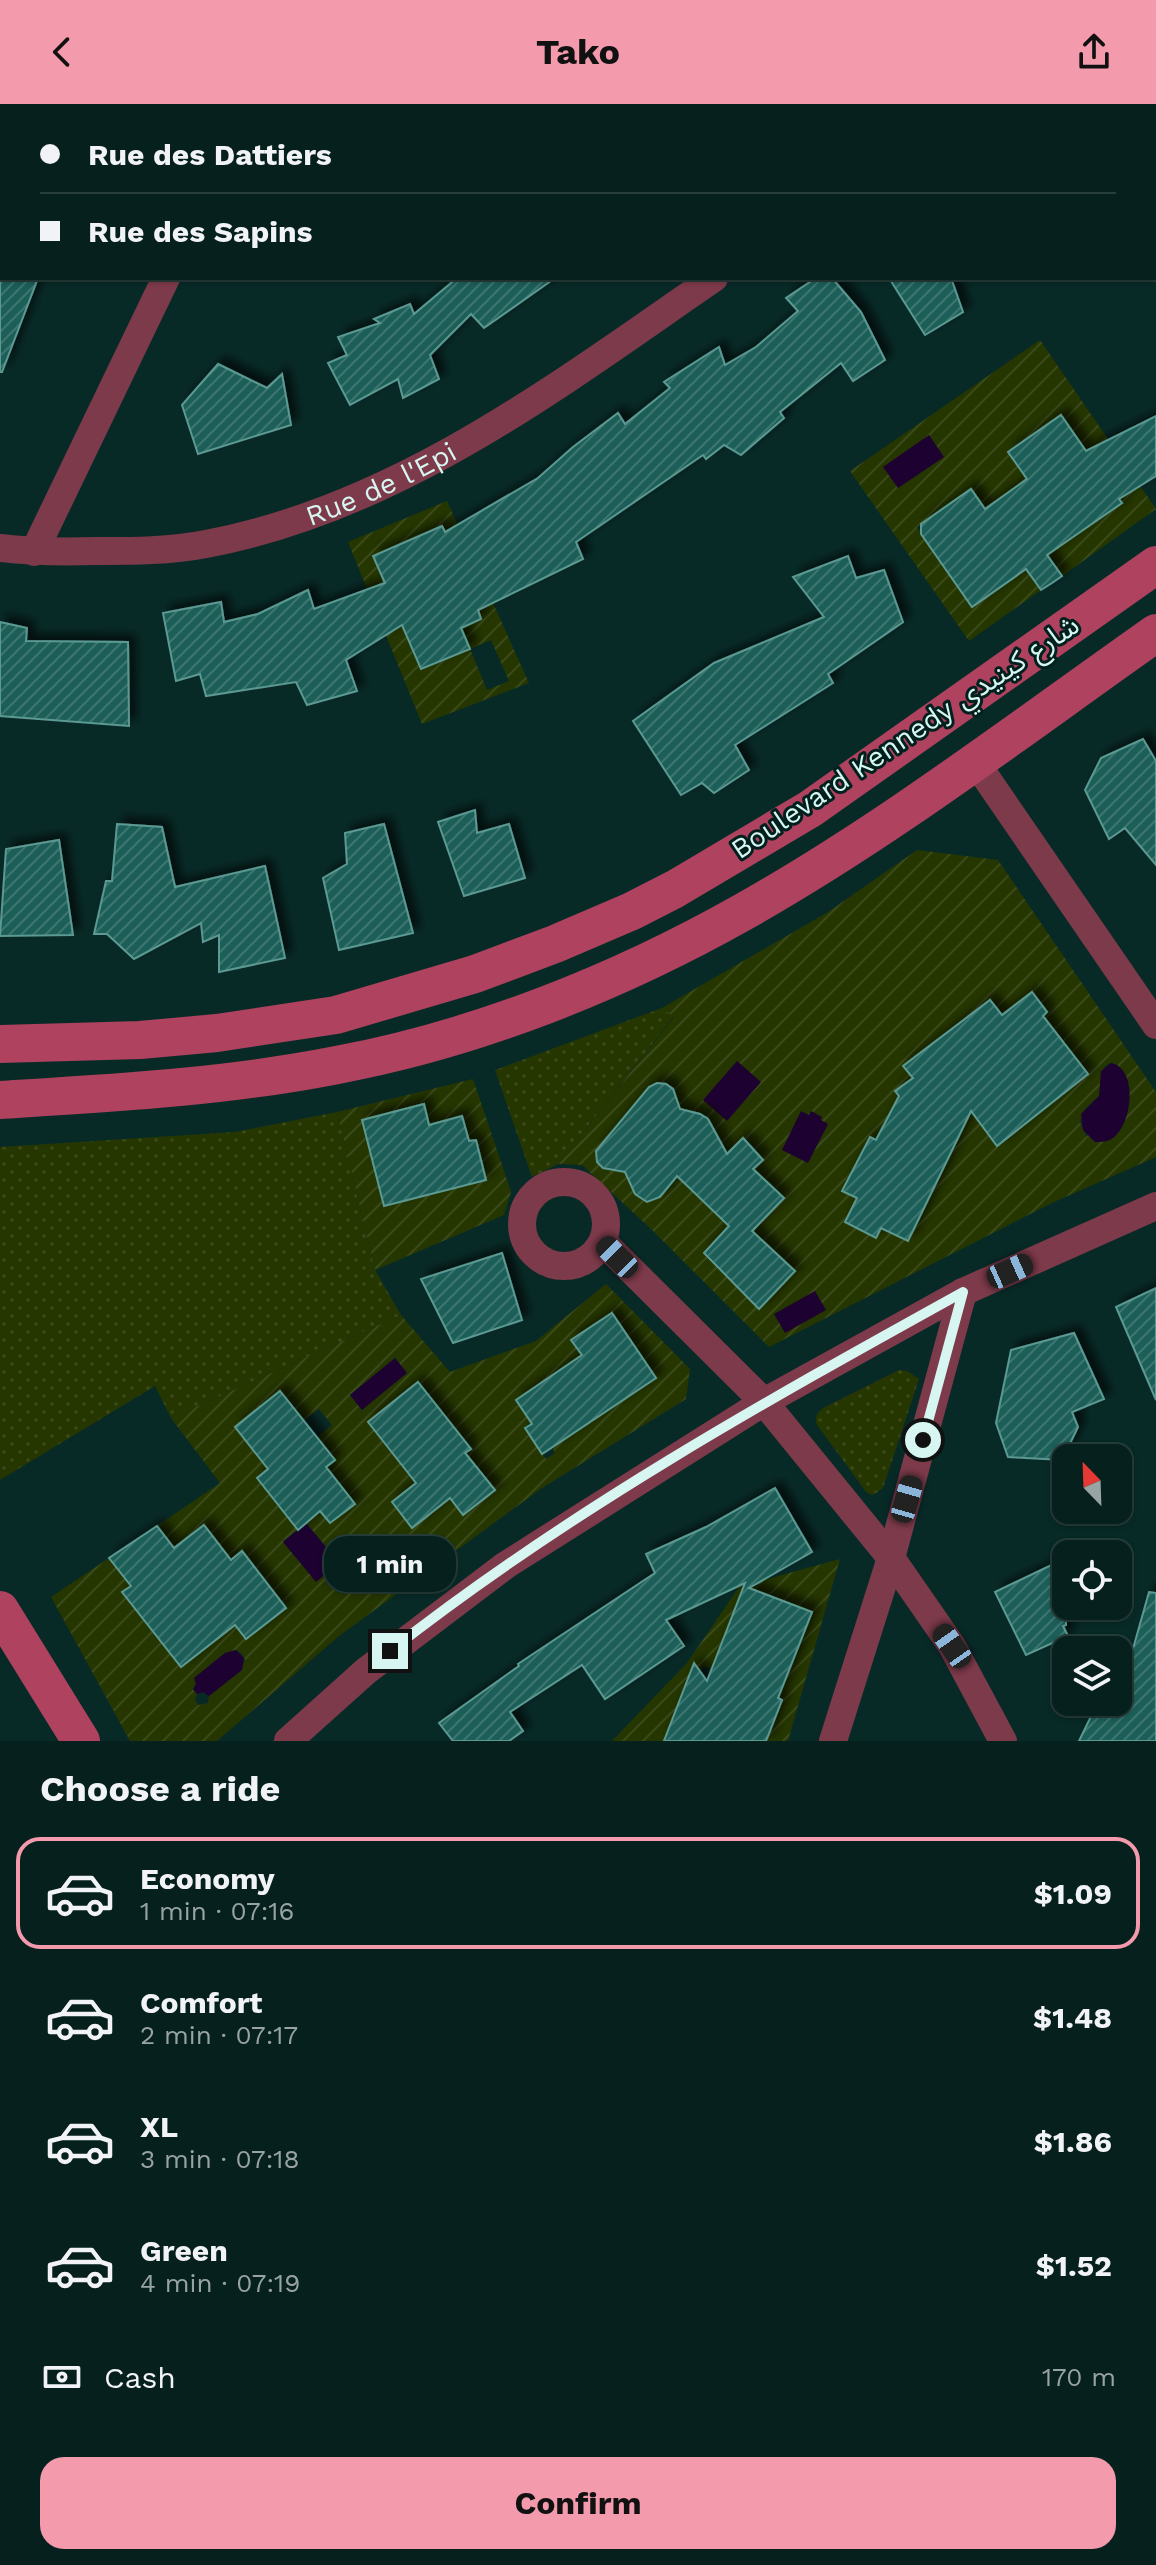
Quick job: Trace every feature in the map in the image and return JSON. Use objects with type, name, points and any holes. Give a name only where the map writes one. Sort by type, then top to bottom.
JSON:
[{"type":"main road","name":"Boulevard Kennedy شارع كينيدي","points":[[0,1044],[156,1038],[263,1027],[336,1015],[475,974],[555,944],[675,889],[810,809],[1156,565]]},
{"type":"main road","name":"Boulevard Kennedy شارع كينيدي","points":[[0,1100],[192,1087],[339,1065],[433,1042],[518,1014],[636,967],[746,910],[836,855],[1156,633]]},
{"type":"main road","points":[[0,1610],[81,1741]]},
{"type":"street","points":[[34,552],[165,280]]},
{"type":"street","name":"Rue de l'Epi","points":[[0,548],[34,552],[162,550],[251,534],[349,499],[454,450],[536,401],[711,280]]},
{"type":"street","points":[[974,760],[1156,1025]]},
{"type":"street","points":[[288,1741],[366,1671],[506,1565],[764,1402],[963,1292],[1156,1206]]},
{"type":"street","points":[[603,1242],[764,1402],[891,1558],[952,1646],[1003,1741]]},
{"type":"street","points":[[833,1741],[891,1558],[963,1292]]},
{"type":"green space","points":[[1040,340],[1156,509],[1062,576],[1006,495],[985,509],[971,489],[917,527],[931,547],[1026,569],[1041,590],[969,641],[850,471]],"holes":[[[1062,415],[1122,503],[1008,452],[1019,444],[1024,450]]]},
{"type":"green space","points":[[447,501],[529,683],[422,724],[348,542]],"holes":[[[442,527],[481,619],[461,628],[470,649],[421,669],[373,556]],[[491,640],[509,681],[487,690],[470,649]]]},
{"type":"green space","points":[[917,850],[998,860],[1156,1092],[1156,1157],[1052,1203],[769,1347],[582,1165],[558,1164],[674,1017],[662,1008],[828,912]],"holes":[[[1032,993],[1047,1012],[1017,1035],[1056,1033],[1088,1074],[1052,1102],[1020,1105],[1031,1119],[997,1145],[971,1112],[949,1130],[896,1091],[913,1078],[904,1066],[990,1000],[1002,1015]],[[1111,1063],[1118,1065],[1087,1137],[1080,1122],[1085,1109],[1099,1096],[1105,1066]],[[662,1082],[673,1089],[668,1140],[692,1114],[704,1116],[712,1129],[660,1197],[647,1202],[634,1194],[632,1183],[647,1164],[611,1170],[600,1165],[596,1154],[649,1087]],[[886,1121],[951,1153],[907,1241],[881,1228],[876,1238],[845,1221],[857,1198],[842,1190],[869,1137],[876,1140]],[[743,1138],[762,1159],[753,1169],[783,1198],[752,1231],[795,1271],[759,1308],[737,1288],[741,1283],[704,1253],[730,1226]]]},
{"type":"green space","points":[[662,1008],[674,1016],[558,1164],[532,1177],[495,1070]]},
{"type":"green space","points":[[473,1079],[511,1192],[504,1215],[375,1270],[337,1112]],"holes":[[[423,1104],[429,1125],[462,1116],[469,1141],[476,1140],[486,1179],[384,1206],[362,1120]]]},
{"type":"green space","points":[[337,1112],[375,1270],[401,1315],[171,1418],[155,1386],[0,1480],[0,1147],[235,1132]]},
{"type":"green space","points":[[606,1284],[690,1369],[686,1399],[542,1488],[339,1636],[217,1741],[130,1741],[51,1597],[109,1558],[131,1586],[154,1632],[181,1667],[235,1625],[246,1639],[286,1608],[243,1552],[231,1560],[204,1525],[174,1547],[157,1526],[220,1483],[171,1418],[401,1315],[450,1372],[536,1341]],"holes":[[[612,1313],[655,1378],[615,1405],[572,1340]],[[395,1358],[406,1373],[362,1409],[350,1395]],[[550,1377],[583,1426],[552,1447],[555,1453],[546,1459],[525,1429],[532,1424],[516,1400]],[[418,1383],[465,1453],[495,1490],[463,1515],[450,1498],[412,1528],[392,1502],[416,1483],[368,1422]],[[280,1392],[303,1421],[319,1409],[332,1425],[317,1437],[326,1467],[354,1504],[330,1523],[321,1512],[306,1523],[339,1562],[283,1541],[298,1530],[258,1478],[272,1466],[256,1453],[235,1427]],[[236,1650],[245,1660],[241,1670],[209,1696],[208,1703],[198,1705],[193,1689],[195,1678],[225,1653]]]},
{"type":"green space","points":[[899,1370],[919,1379],[883,1488],[873,1495],[867,1493],[817,1425],[816,1417],[825,1407]]},
{"type":"green space","points":[[840,1559],[788,1741],[766,1741],[782,1700],[765,1693],[785,1682],[812,1613],[750,1588],[732,1634],[726,1632],[711,1669],[703,1666],[692,1695],[683,1692],[664,1741],[612,1741],[687,1663],[739,1587]]},
{"type":"shaded area","points":[[929,435],[944,457],[898,488],[883,467]]},
{"type":"shaded area","points":[[737,1061],[761,1082],[727,1121],[703,1100]]},
{"type":"shaded area","points":[[1111,1063],[1120,1067],[1126,1075],[1130,1098],[1128,1110],[1125,1122],[1113,1138],[1095,1142],[1083,1130],[1081,1114],[1099,1096],[1101,1071]]},
{"type":"shaded area","points":[[801,1111],[809,1115],[811,1111],[828,1124],[808,1163],[782,1150]]},
{"type":"shaded area","points":[[815,1291],[826,1310],[785,1333],[774,1314]]},
{"type":"shaded area","points":[[395,1358],[407,1373],[362,1410],[350,1395]]},
{"type":"shaded area","points":[[306,1523],[339,1563],[316,1582],[283,1542]]},
{"type":"shaded area","points":[[236,1650],[244,1658],[242,1670],[209,1696],[203,1692],[197,1694],[193,1689],[196,1684],[194,1678],[225,1653]]},
{"type":"building","points":[[0,280],[37,280],[2,372]]},
{"type":"building","points":[[455,280],[552,280],[484,328],[471,314],[430,355],[439,379],[403,398],[398,379],[350,405],[328,363],[347,355],[338,337],[380,323],[374,319],[410,304],[414,314]]},
{"type":"building","points":[[813,280],[834,280],[861,312],[885,360],[853,381],[841,363],[780,412],[784,418],[741,455],[724,445],[706,459],[703,455],[576,542],[583,559],[478,610],[481,619],[461,628],[470,649],[421,669],[402,625],[346,660],[357,691],[307,705],[296,682],[206,696],[200,674],[176,681],[163,613],[221,602],[224,622],[258,614],[308,590],[314,609],[385,583],[373,556],[442,526],[445,532],[538,478],[618,413],[625,424],[670,388],[664,382],[719,347],[725,365],[756,347],[798,311],[786,298]]},
{"type":"building","points":[[890,280],[952,280],[963,312],[925,335]]},
{"type":"building","points":[[218,364],[267,388],[282,374],[291,425],[198,454],[182,405]]},
{"type":"building","points":[[1061,415],[1086,451],[1156,416],[1156,476],[1119,499],[1122,503],[1047,555],[1062,576],[1041,590],[1026,569],[972,607],[921,534],[921,524],[971,489],[985,509],[1027,479],[1008,452]]},
{"type":"building","points":[[848,556],[856,578],[884,570],[903,622],[828,674],[833,683],[735,745],[749,770],[714,793],[702,783],[681,795],[633,721],[714,663],[824,617],[793,577]]},
{"type":"building","points":[[0,622],[27,628],[26,641],[128,642],[129,726],[0,716]]},
{"type":"building","points":[[1143,739],[1156,761],[1156,865],[1125,828],[1109,839],[1085,790],[1101,758]]},
{"type":"building","points":[[475,810],[477,833],[509,824],[525,878],[464,896],[438,822]]},
{"type":"building","points":[[117,824],[162,827],[175,887],[265,866],[285,958],[219,972],[219,935],[203,942],[201,923],[134,959],[107,934],[94,934],[106,881],[112,881]]},
{"type":"building","points":[[384,824],[413,933],[339,950],[323,878],[347,864],[345,833]]},
{"type":"building","points":[[59,840],[73,935],[0,936],[6,849]]},
{"type":"building","points":[[1032,992],[1047,1012],[1043,1016],[1088,1074],[997,1146],[971,1111],[908,1241],[881,1228],[876,1238],[845,1222],[857,1198],[842,1191],[870,1137],[876,1140],[899,1096],[895,1091],[913,1078],[903,1066],[990,1000],[1002,1015]]},
{"type":"building","points":[[657,1083],[673,1089],[680,1109],[708,1119],[727,1154],[743,1138],[763,1160],[753,1169],[784,1198],[752,1231],[795,1271],[759,1309],[704,1253],[729,1226],[677,1176],[660,1197],[647,1202],[635,1194],[625,1172],[603,1168],[597,1162],[596,1151],[649,1087]]},
{"type":"building","points":[[424,1104],[429,1125],[462,1116],[469,1141],[476,1140],[486,1180],[384,1206],[362,1120]]},
{"type":"building","points":[[502,1253],[522,1320],[453,1343],[421,1279]]},
{"type":"building","points":[[1156,1288],[1156,1400],[1116,1307]]},
{"type":"building","points":[[612,1313],[656,1378],[542,1454],[525,1428],[532,1424],[516,1400],[582,1355],[571,1340]]},
{"type":"building","points":[[1074,1333],[1104,1399],[1072,1412],[1078,1427],[1070,1444],[1052,1444],[1052,1459],[1008,1457],[996,1423],[1011,1350]]},
{"type":"building","points":[[418,1382],[471,1449],[465,1453],[495,1490],[463,1515],[450,1498],[412,1528],[392,1502],[416,1483],[368,1422]]},
{"type":"building","points":[[280,1391],[335,1460],[326,1467],[355,1504],[330,1523],[320,1511],[298,1530],[257,1478],[268,1469],[235,1427]]},
{"type":"building","points":[[775,1488],[812,1552],[749,1588],[812,1612],[778,1698],[782,1700],[766,1741],[664,1741],[694,1663],[707,1681],[745,1583],[666,1620],[684,1646],[605,1699],[582,1665],[510,1712],[523,1731],[509,1741],[453,1741],[439,1723],[518,1664],[655,1573],[646,1554],[706,1527]]},
{"type":"building","points":[[204,1525],[231,1560],[242,1551],[286,1608],[246,1639],[235,1625],[181,1667],[122,1592],[131,1586],[109,1558],[157,1526],[174,1548]]},
{"type":"building","points":[[1052,1565],[1052,1620],[1066,1620],[1063,1626],[1068,1636],[1052,1636],[1052,1643],[1026,1655],[995,1592]]},
{"type":"building","points":[[1149,1592],[1156,1593],[1156,1741],[1079,1741],[1091,1716],[1132,1716],[1132,1652]]},
{"type":"route","points":[[390,1651],[483,1581],[575,1520],[764,1402],[963,1292],[923,1440]]}]
